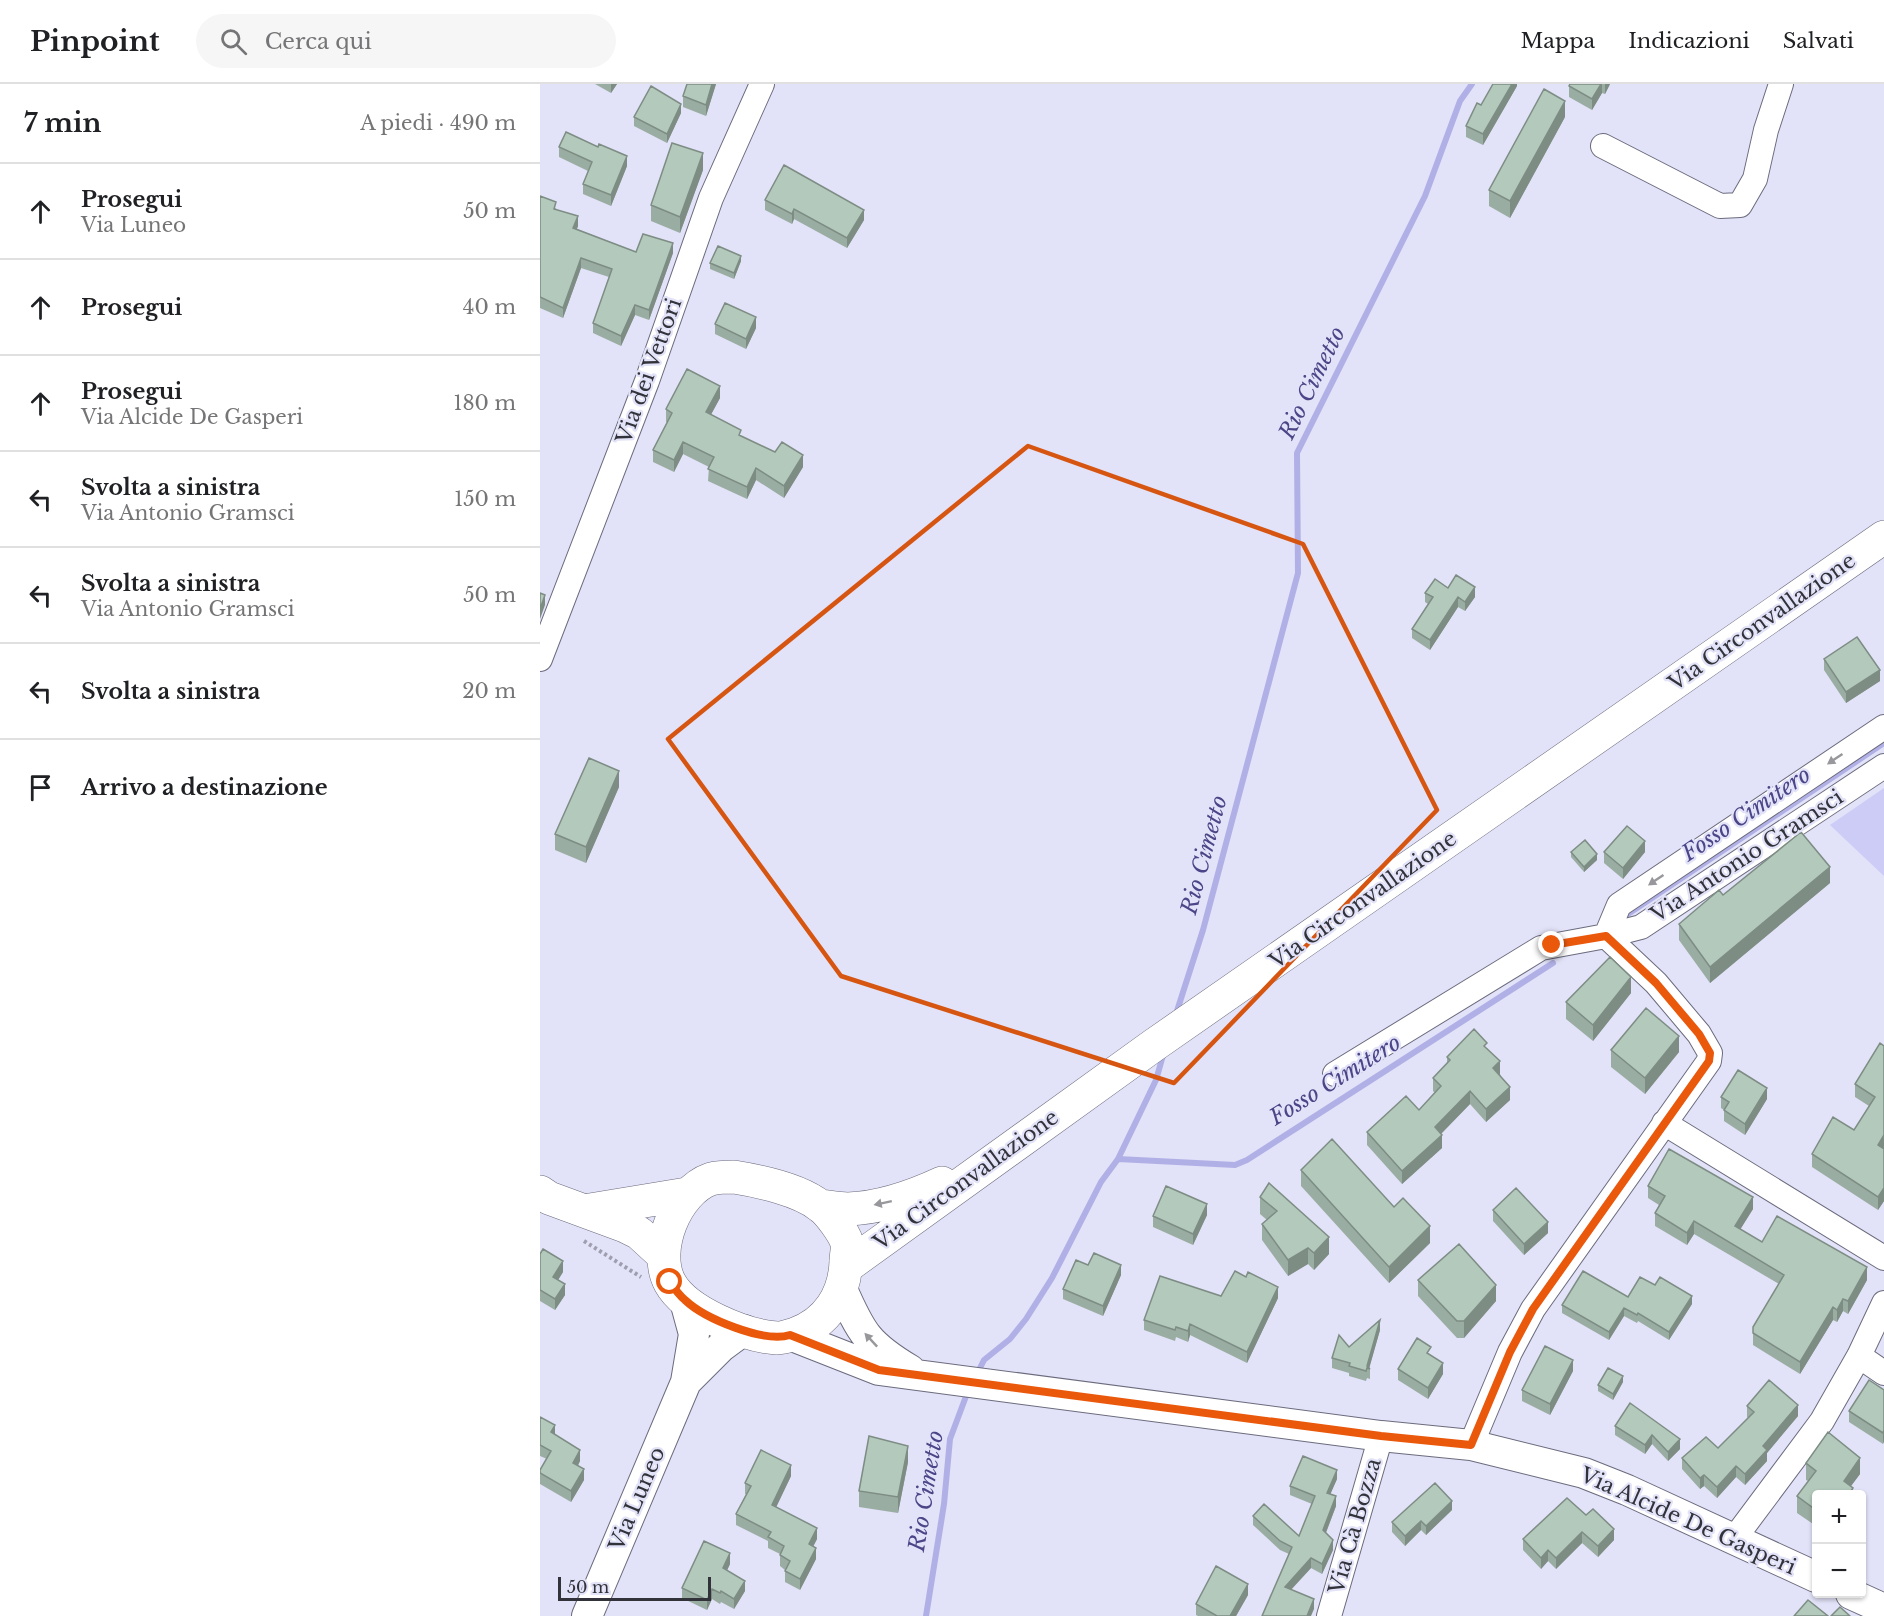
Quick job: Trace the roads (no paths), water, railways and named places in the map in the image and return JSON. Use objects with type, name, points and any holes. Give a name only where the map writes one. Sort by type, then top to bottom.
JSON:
[{"type":"main road","name":"Via Circonvallazione","points":[[844,1278],[995,1158],[1884,537]]},
{"type":"main road","points":[[820,1206],[848,1209],[906,1198],[995,1158]]},
{"type":"main road","points":[[540,1192],[582,1224],[625,1226],[639,1233],[656,1268],[685,1301],[714,1318],[744,1330],[780,1338],[820,1321],[836,1303],[844,1278],[847,1242],[834,1221],[820,1206],[801,1196],[756,1180],[734,1177],[711,1179],[687,1194],[582,1224]]},
{"type":"main road","points":[[656,1268],[670,1224],[687,1194]]},
{"type":"street","name":"Via dei Vettori","points":[[540,659],[647,381],[711,198],[762,84]]},
{"type":"street","points":[[1603,146],[1720,206],[1740,205],[1755,179],[1766,130],[1781,84]]},
{"type":"street","name":"Via Antonio Gramsci","points":[[1606,936],[1619,905],[1884,727]]},
{"type":"street","name":"Via Antonio Gramsci","points":[[1606,936],[1641,927],[1884,766]]},
{"type":"street","points":[[1335,1074],[1541,948],[1606,936],[1656,983],[1699,1034],[1710,1053],[1709,1061],[1702,1073],[1533,1309],[1510,1352],[1471,1445]]},
{"type":"street","points":[[1664,1123],[1884,1258]]},
{"type":"street","points":[[844,1278],[859,1326],[868,1339],[888,1357],[918,1374]]},
{"type":"street","points":[[685,1301],[694,1334],[686,1382]]},
{"type":"street","points":[[1734,1539],[1822,1421],[1859,1356],[1884,1303]]},
{"type":"street","points":[[686,1382],[721,1347],[744,1330]]},
{"type":"street","name":"Via Alcide De Gasperi","points":[[790,1335],[879,1370],[1381,1436],[1471,1445],[1584,1473],[1627,1490],[1812,1575]]},
{"type":"street","points":[[1859,1356],[1884,1372]]},
{"type":"street","name":"Via Luneo","points":[[587,1616],[686,1382]]},
{"type":"street","name":"Via Cà Bozza","points":[[1329,1616],[1381,1436]]},
{"type":"street","points":[[1861,1598],[1884,1609]]},
{"type":"waterway","name":"Rio Cimetto","points":[[1176,1014],[1203,930],[1298,573],[1297,453],[1425,196],[1460,101],[1472,84]]},
{"type":"waterway","name":"Fosso Cimitero","points":[[1628,914],[1884,743]]},
{"type":"waterway","name":"Fosso Cimitero","points":[[1118,1159],[1235,1165],[1247,1160],[1553,963]]},
{"type":"waterway","name":"Rio Cimetto","points":[[977,1374],[984,1360],[1010,1339],[1026,1319],[1052,1278],[1101,1182],[1118,1159],[1156,1080],[1164,1052]]},
{"type":"waterway","name":"Rio Cimetto","points":[[926,1616],[944,1504],[950,1439],[968,1391]]}]
